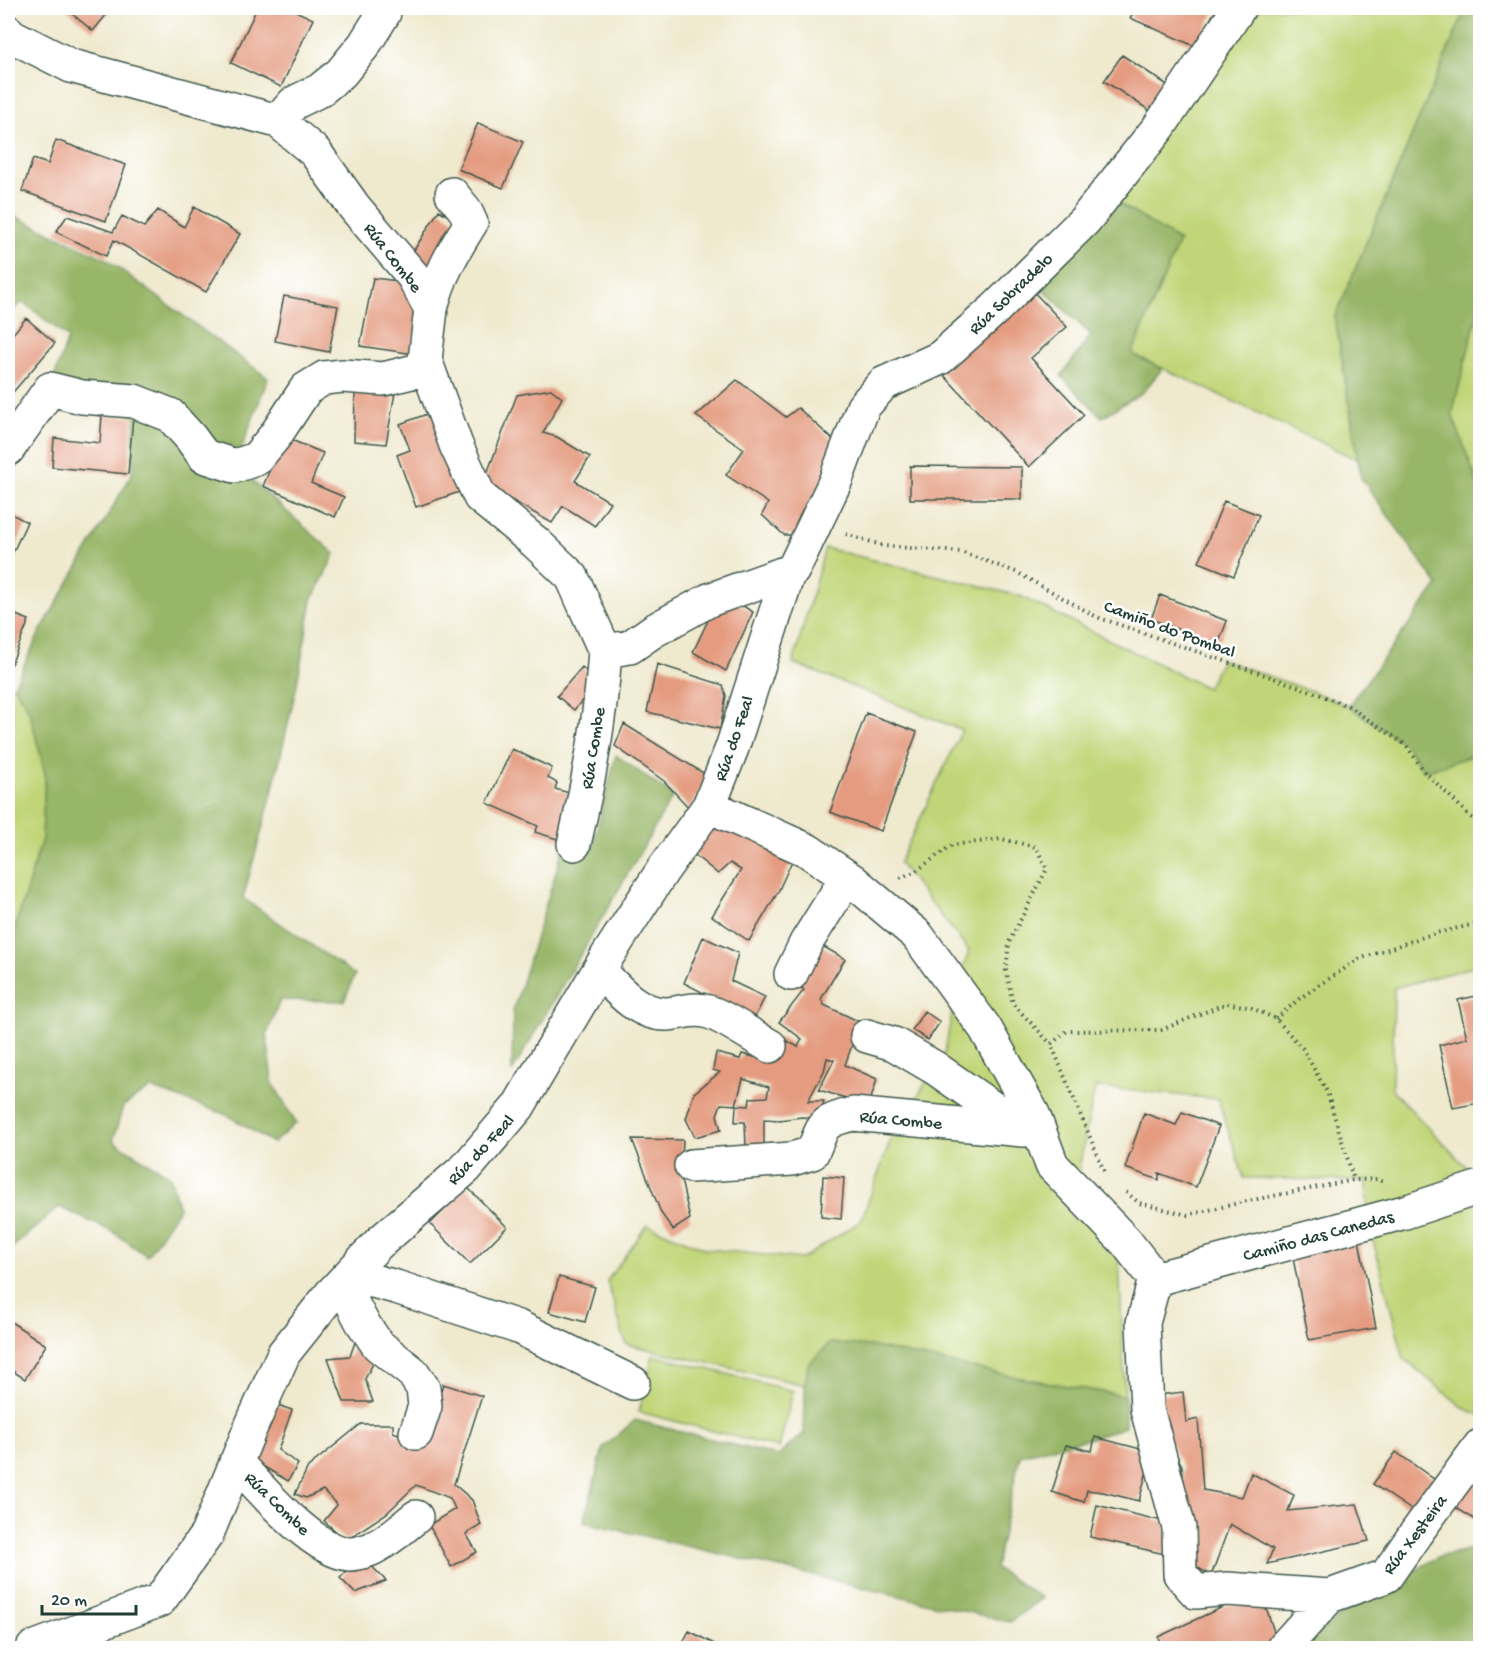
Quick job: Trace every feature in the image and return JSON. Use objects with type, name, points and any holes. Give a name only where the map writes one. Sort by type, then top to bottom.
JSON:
[{"type":"street","points":[[278,121],[294,103],[320,90],[341,73],[364,45],[384,13],[384,8]]},
{"type":"street","name":"Rúa Sobradelo","points":[[791,571],[835,482],[863,407],[883,384],[940,358],[995,309],[1085,220],[1159,127],[1239,8]]},
{"type":"street","name":"Rúa Combe","points":[[8,32],[70,66],[278,121],[315,152],[355,208],[413,276],[431,309],[425,360],[456,445],[480,498],[536,542],[572,577],[605,651],[594,739],[583,807],[574,844]]},
{"type":"street","points":[[431,309],[444,270],[471,223],[465,210],[452,194]]},
{"type":"street","points":[[8,449],[50,389],[82,397],[134,401],[170,415],[204,456],[235,466],[256,459],[275,436],[306,389],[324,378],[344,376],[383,379],[428,368]]},
{"type":"street","points":[[605,651],[630,647],[653,631],[710,600],[791,571]]},
{"type":"street","name":"Rúa do Feal","points":[[33,1648],[160,1600],[207,1534],[284,1353],[331,1294],[379,1243],[466,1168],[518,1107],[599,970],[663,870],[709,806],[732,748],[791,571]]},
{"type":"street","points":[[709,806],[807,850],[853,881],[917,935],[985,1028],[1033,1114],[1034,1137]]},
{"type":"street","points":[[791,974],[806,943],[841,887],[853,881]]},
{"type":"street","points":[[599,970],[629,1000],[647,1010],[665,1014],[693,1010],[709,1012],[770,1046]]},
{"type":"street","points":[[867,1036],[894,1044],[935,1068],[1034,1137],[1052,1165],[1126,1242],[1155,1279],[1143,1323],[1147,1409],[1179,1528],[1180,1574],[1196,1592],[1227,1589],[1330,1596]]},
{"type":"street","name":"Rúa Combe","points":[[692,1166],[792,1159],[812,1153],[820,1131],[831,1119],[853,1114],[1034,1137]]},
{"type":"street","name":"Camiño das Canedas","points":[[1155,1279],[1405,1212],[1480,1187]]},
{"type":"street","points":[[416,1433],[425,1406],[423,1388],[413,1373],[378,1345],[362,1322],[350,1299],[350,1275],[396,1287],[518,1327],[633,1383]]},
{"type":"street","name":"Rúa Xesteira","points":[[1330,1596],[1386,1576],[1480,1446]]},
{"type":"street","name":"Rúa Combe","points":[[236,1462],[309,1535],[340,1551],[350,1554],[374,1548],[416,1517]]},
{"type":"street","points":[[1283,1648],[1330,1596]]},
{"type":"path","name":"Camiño do Pombal","points":[[814,524],[884,546],[961,552],[1016,572],[1097,617],[1348,706],[1406,745],[1424,771],[1480,826]]},
{"type":"path","points":[[853,881],[888,883],[916,871],[952,845],[1002,838],[1036,847],[1047,869],[1009,942],[1006,970],[1013,1004],[1051,1044],[1106,1175]]},
{"type":"path","points":[[1276,1019],[1300,998],[1359,959],[1432,934],[1480,923]]},
{"type":"path","points":[[1051,1044],[1067,1031],[1161,1030],[1227,1003],[1252,1008],[1276,1019],[1303,1049],[1327,1092],[1354,1180],[1188,1215],[1139,1203],[1122,1189]]},
{"type":"green space","points":[[1239,8],[1466,8],[1335,317],[1358,460],[1132,354],[1179,241],[1105,195]]},
{"type":"green space","points":[[1466,8],[1480,8],[1480,303],[1452,414],[1480,490],[1480,753],[1424,771],[1406,745],[1348,706],[1438,585],[1361,478],[1335,317]]},
{"type":"green space","points":[[1105,195],[1179,241],[1132,354],[1162,369],[1143,392],[1102,417],[1061,376],[1091,335],[1029,276]]},
{"type":"green space","points":[[8,213],[106,259],[268,378],[235,466],[335,554],[312,600],[296,689],[271,797],[243,898],[355,975],[344,1001],[280,1000],[267,1034],[272,1082],[296,1123],[273,1143],[227,1115],[151,1088],[123,1106],[113,1141],[170,1176],[179,1208],[147,1256],[113,1232],[59,1207],[8,1251],[8,951],[42,839],[45,774],[30,712],[14,686],[41,630],[132,474],[135,416],[50,389],[68,338],[23,302],[8,314]]},
{"type":"green space","points":[[1480,303],[1480,490],[1452,414]]},
{"type":"green space","points":[[825,548],[1020,596],[1207,688],[1222,660],[1311,691],[1348,706],[1406,745],[1424,771],[1480,753],[1480,965],[1394,988],[1392,1090],[1480,1181],[1480,1415],[1464,1408],[1404,1359],[1368,1221],[1366,1181],[1244,1178],[1218,1099],[1095,1087],[1075,1189],[1119,1258],[1125,1396],[1021,1378],[808,1364],[805,1385],[626,1344],[607,1281],[647,1225],[706,1249],[802,1259],[861,1221],[891,1139],[945,1052],[956,989],[969,951],[899,863],[962,730],[793,663]]},
{"type":"green space","points":[[14,686],[30,712],[45,774],[42,839],[8,951],[8,688]]},
{"type":"green space","points":[[616,755],[673,796],[512,1072],[513,1011],[564,846],[591,852]]},
{"type":"green space","points":[[830,1343],[870,1346],[1021,1378],[1125,1396],[1125,1427],[1095,1437],[1020,1455],[995,1568],[1042,1598],[1010,1622],[584,1522],[603,1448],[635,1420],[778,1456],[804,1433],[808,1364]]},
{"type":"green space","points":[[653,1355],[793,1391],[779,1448],[639,1412]]},
{"type":"green space","points":[[1480,1547],[1480,1648],[1301,1648],[1345,1611],[1438,1557]]},
{"type":"building","points":[[65,8],[112,8],[93,31]]},
{"type":"building","points":[[257,8],[289,8],[313,19],[281,87],[231,63]]},
{"type":"building","points":[[1136,8],[1217,8],[1207,25],[1199,48],[1130,18]]},
{"type":"building","points":[[1122,55],[1172,88],[1155,114],[1104,81]]},
{"type":"building","points":[[478,123],[523,142],[503,188],[458,169]]},
{"type":"building","points":[[56,140],[126,165],[106,221],[22,191],[33,159],[48,164]]},
{"type":"building","points":[[194,207],[240,234],[206,292],[114,240],[106,256],[56,232],[67,216],[113,232],[122,216],[144,227],[158,210],[184,227]]},
{"type":"building","points":[[439,210],[459,223],[428,274],[411,255]]},
{"type":"building","points":[[373,278],[407,282],[420,309],[414,354],[360,346]]},
{"type":"building","points":[[1031,289],[1067,327],[1031,358],[1084,415],[1029,467],[941,372]]},
{"type":"building","points":[[284,296],[338,306],[329,352],[275,341]]},
{"type":"building","points":[[26,318],[55,343],[8,398],[8,340]]},
{"type":"building","points":[[737,380],[786,417],[798,408],[839,445],[796,535],[784,535],[762,515],[768,503],[726,475],[744,449],[696,416]]},
{"type":"building","points":[[396,387],[386,444],[354,441],[355,392]]},
{"type":"building","points":[[551,389],[562,398],[543,433],[557,437],[590,457],[575,481],[610,502],[595,526],[563,506],[552,523],[483,484],[517,395]]},
{"type":"building","points":[[435,411],[465,490],[416,507],[397,455],[410,450],[400,424]]},
{"type":"building","points":[[102,415],[133,417],[128,474],[52,467],[54,438],[100,443]]},
{"type":"building","points":[[284,437],[323,453],[311,483],[344,497],[335,517],[263,486]]},
{"type":"building","points":[[910,466],[1022,467],[1022,499],[910,499]]},
{"type":"building","points":[[1224,501],[1259,515],[1234,576],[1199,562]]},
{"type":"building","points":[[8,512],[27,522],[8,563]]},
{"type":"building","points":[[1160,595],[1227,621],[1218,645],[1151,619]]},
{"type":"building","points":[[730,598],[753,612],[726,671],[693,652],[712,612]]},
{"type":"building","points":[[8,612],[29,620],[8,672]]},
{"type":"building","points":[[657,664],[723,685],[726,696],[720,729],[647,712]]},
{"type":"building","points":[[582,667],[598,682],[574,710],[557,696]]},
{"type":"building","points":[[866,713],[917,732],[881,831],[830,812]]},
{"type":"building","points":[[624,724],[708,776],[690,809],[664,781],[615,746]]},
{"type":"building","points":[[512,749],[552,768],[548,778],[557,783],[555,789],[577,795],[567,842],[535,832],[538,826],[487,803]]},
{"type":"building","points":[[715,822],[796,852],[778,892],[749,941],[712,916],[741,870],[730,863],[718,874],[686,848]]},
{"type":"building","points":[[703,937],[738,953],[731,981],[765,997],[754,1019],[684,983]]},
{"type":"building","points":[[819,944],[845,959],[821,999],[824,1005],[860,1022],[845,1065],[877,1079],[869,1105],[819,1090],[834,1060],[827,1058],[824,1071],[808,1101],[824,1101],[818,1119],[802,1117],[764,1119],[764,1145],[746,1148],[745,1122],[735,1122],[736,1105],[721,1104],[717,1115],[721,1130],[695,1137],[686,1119],[694,1093],[720,1072],[713,1070],[716,1053],[740,1059],[742,1054],[770,1061],[780,1037],[798,1047],[802,1039],[779,1022],[804,990],[795,984]],"holes":[[[743,1079],[769,1087],[767,1097],[750,1098],[749,1106],[736,1105]]]},
{"type":"building","points":[[1480,995],[1480,1103],[1453,1108],[1439,1045],[1467,1038],[1458,1000]]},
{"type":"building","points":[[924,1011],[940,1022],[928,1040],[912,1030]]},
{"type":"building","points":[[1182,1112],[1219,1126],[1196,1187],[1159,1173],[1159,1180],[1125,1168],[1144,1113],[1176,1125]]},
{"type":"building","points":[[632,1139],[683,1140],[681,1180],[690,1219],[673,1230],[661,1213]]},
{"type":"building","points":[[823,1176],[844,1178],[841,1219],[821,1217]]},
{"type":"building","points":[[467,1187],[507,1227],[470,1264],[430,1224]]},
{"type":"building","points":[[1359,1240],[1376,1328],[1309,1340],[1292,1253]]},
{"type":"building","points":[[559,1277],[595,1287],[585,1322],[549,1312]]},
{"type":"building","points":[[8,1320],[46,1345],[25,1379],[8,1368]]},
{"type":"building","points":[[357,1337],[378,1354],[365,1379],[373,1402],[344,1402],[328,1358],[350,1356]]},
{"type":"building","points":[[443,1384],[482,1396],[454,1484],[472,1500],[481,1525],[466,1534],[477,1552],[451,1567],[429,1525],[455,1509],[450,1498],[416,1485],[387,1513],[346,1540],[324,1521],[337,1505],[323,1490],[306,1498],[295,1494],[308,1467],[361,1424],[393,1424],[393,1432],[424,1443]]},
{"type":"building","points":[[1183,1392],[1186,1422],[1198,1419],[1203,1490],[1242,1497],[1251,1473],[1294,1495],[1288,1511],[1357,1504],[1369,1541],[1267,1564],[1273,1549],[1230,1524],[1211,1576],[1197,1567],[1189,1526],[1182,1466],[1164,1430],[1159,1395]]},
{"type":"building","points":[[271,1403],[292,1410],[278,1450],[298,1464],[288,1481],[254,1461]]},
{"type":"building","points":[[1095,1437],[1152,1452],[1139,1501],[1087,1490],[1084,1502],[1052,1492],[1066,1445],[1092,1451]]},
{"type":"building","points":[[1396,1452],[1438,1482],[1416,1513],[1373,1484]]},
{"type":"building","points":[[1480,1459],[1480,1520],[1479,1522],[1453,1506]]},
{"type":"building","points":[[1097,1505],[1166,1522],[1169,1555],[1090,1537]]},
{"type":"building","points":[[362,1556],[386,1581],[355,1593],[340,1578]]},
{"type":"building","points":[[1265,1604],[1276,1638],[1267,1648],[1162,1648],[1158,1637],[1227,1605]]},
{"type":"building","points":[[689,1631],[722,1648],[680,1648]]}]
